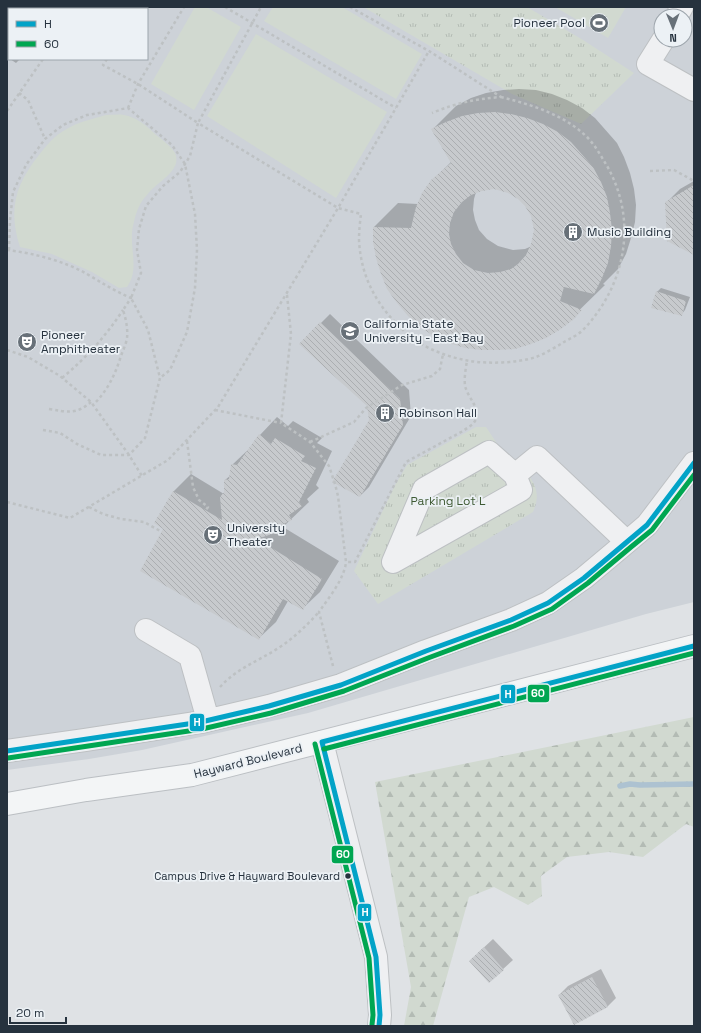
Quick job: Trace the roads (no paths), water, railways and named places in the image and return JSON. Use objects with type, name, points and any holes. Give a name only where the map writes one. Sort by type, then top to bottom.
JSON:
[{"type":"main road","name":"Hayward Boulevard","points":[[7,804],[86,790],[192,775],[694,646]]},
{"type":"street","points":[[658,48],[648,64],[694,90]]},
{"type":"street","points":[[489,452],[515,475],[521,490],[393,562],[424,488],[489,452]]},
{"type":"street","points":[[515,475],[537,457],[626,542]]},
{"type":"street","points":[[7,751],[208,720],[269,706],[341,685],[426,651],[512,620],[548,603],[578,582],[647,525],[694,463]]},
{"type":"street","points":[[146,630],[190,656],[208,720]]},
{"type":"street","points":[[322,742],[376,957],[380,1015],[379,1026]]},
{"type":"waterway","points":[[620,786],[630,784],[694,784]]},
{"type":"place","name":"Pioneer Pool","points":[[599,23]]},
{"type":"place","name":"Music Building","points":[[573,232]]},
{"type":"place","name":"California State University - East Bay","points":[[350,331]]},
{"type":"place","name":"Pioneer Amphitheater","points":[[27,342]]},
{"type":"place","name":"Robinson Hall","points":[[385,413]]},
{"type":"place","name":"University Theater","points":[[213,535]]},
{"type":"place","name":"Campus Drive & Hayward Boulevard","points":[[348,876]]},
{"type":"park label","name":"Parking Lot L","points":[[448,501]]}]
